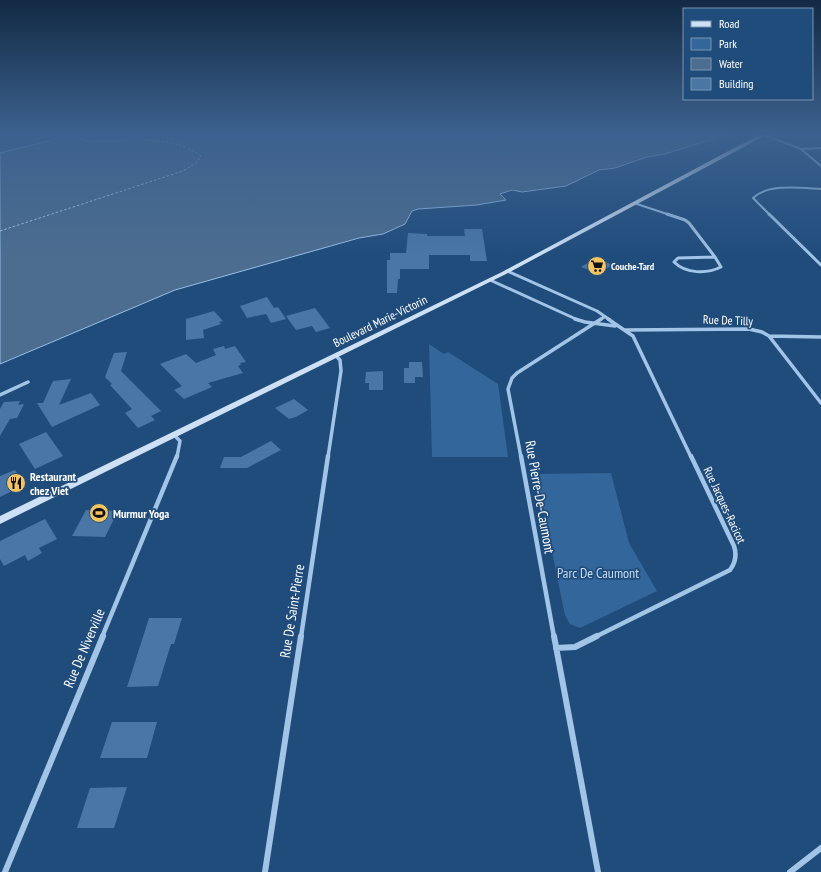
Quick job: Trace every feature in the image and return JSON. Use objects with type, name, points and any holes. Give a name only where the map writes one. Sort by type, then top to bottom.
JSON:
[{"type":"street","name":"Boulevard Marie-Victorin","points":[[0,520],[490,280],[688,175]]},
{"type":"street","points":[[821,189],[780,187],[756,195],[753,198],[821,265]]},
{"type":"street","points":[[634,204],[685,220],[715,257],[721,267],[714,270],[686,270],[680,268],[674,262],[678,258],[715,257]]},
{"type":"street","name":"Rue Jacques-Racicot","points":[[506,271],[596,311],[616,326],[633,336],[734,546],[736,562],[730,570],[575,647],[556,648]]},
{"type":"street","name":"Rue Jacques-Racicot","points":[[490,280],[578,320],[616,326]]},
{"type":"street","name":"Rue Pierre-De-Caumont","points":[[598,872],[508,389],[512,378],[517,373],[604,317]]},
{"type":"street","name":"Rue De Tilly","points":[[625,330],[749,329],[762,332],[770,336],[821,337]]},
{"type":"street","points":[[770,336],[821,403]]},
{"type":"street","name":"Rue De Saint-Pierre","points":[[265,872],[341,371],[340,360],[336,356]]},
{"type":"street","points":[[0,395],[28,382]]},
{"type":"street","name":"Rue De Niverville","points":[[5,872],[178,454],[180,440],[174,435]]},
{"type":"street","points":[[790,872],[821,848]]},
{"type":"green space","points":[[429,344],[444,354],[448,352],[498,384],[508,457],[432,457]]},
{"type":"green space","name":"Parc De Caumont","points":[[611,473],[629,543],[657,591],[580,628],[570,624],[565,615],[536,474]]},
{"type":"water","points":[[0,175],[589,175],[566,186],[522,192],[512,190],[500,194],[506,200],[477,205],[418,209],[412,211],[405,224],[383,234],[359,238],[175,290],[0,364]]},
{"type":"building","points":[[464,229],[482,229],[487,261],[470,261],[470,255],[429,255],[429,269],[400,269],[400,279],[398,279],[397,293],[387,293],[387,260],[390,260],[390,253],[406,253],[408,233],[427,234],[427,236],[465,236]]},
{"type":"building","name":"Couche-Tard","points":[[596,258],[613,265],[598,273],[581,267]]},
{"type":"building","points":[[267,297],[274,308],[278,307],[286,319],[271,323],[266,314],[247,318],[240,306]]},
{"type":"building","points":[[315,308],[330,328],[316,332],[312,326],[296,330],[286,316]]},
{"type":"building","points":[[214,311],[223,321],[219,322],[221,324],[203,330],[204,338],[186,340],[186,319]]},
{"type":"building","points":[[224,346],[225,349],[235,346],[246,362],[240,363],[241,365],[238,366],[243,373],[208,383],[212,387],[184,399],[174,390],[182,386],[160,364],[186,354],[196,363],[216,355],[213,349]]},
{"type":"building","points":[[127,352],[121,371],[161,411],[151,416],[155,420],[138,428],[125,413],[132,409],[110,385],[112,384],[105,377],[114,353]]},
{"type":"building","points":[[409,362],[422,362],[423,377],[415,377],[415,383],[404,383],[404,368],[409,368]]},
{"type":"building","points":[[383,371],[383,390],[369,390],[369,383],[365,383],[366,372]]},
{"type":"building","points":[[71,379],[59,405],[91,393],[100,405],[52,427],[37,403],[43,403],[53,381]]},
{"type":"building","points":[[294,399],[308,410],[289,419],[275,408]]},
{"type":"building","points":[[20,401],[18,405],[24,404],[17,418],[10,419],[0,436],[0,409],[4,402]]},
{"type":"building","points":[[46,432],[63,456],[35,469],[19,444]]},
{"type":"building","points":[[271,441],[281,450],[247,468],[220,468],[224,457],[241,457]]},
{"type":"building","points":[[15,470],[24,485],[0,497],[0,476]]},
{"type":"building","points":[[86,510],[118,511],[105,537],[72,536]]},
{"type":"building","points":[[45,519],[57,539],[39,548],[42,553],[28,561],[25,555],[4,566],[0,559],[0,541]]},
{"type":"building","points":[[149,618],[182,618],[174,644],[171,644],[158,686],[127,687]]},
{"type":"building","points":[[112,722],[157,722],[147,758],[100,758]]},
{"type":"building","points":[[127,787],[114,828],[77,828],[90,788]]},
{"type":"ferry route","points":[[0,231],[172,175]]},
{"type":"place","name":"Couche-Tard","points":[[597,266]]},
{"type":"place","name":"Restaurant chez Viet","points":[[16,483]]},
{"type":"place","name":"Murmur Yoga","points":[[99,513]]}]
